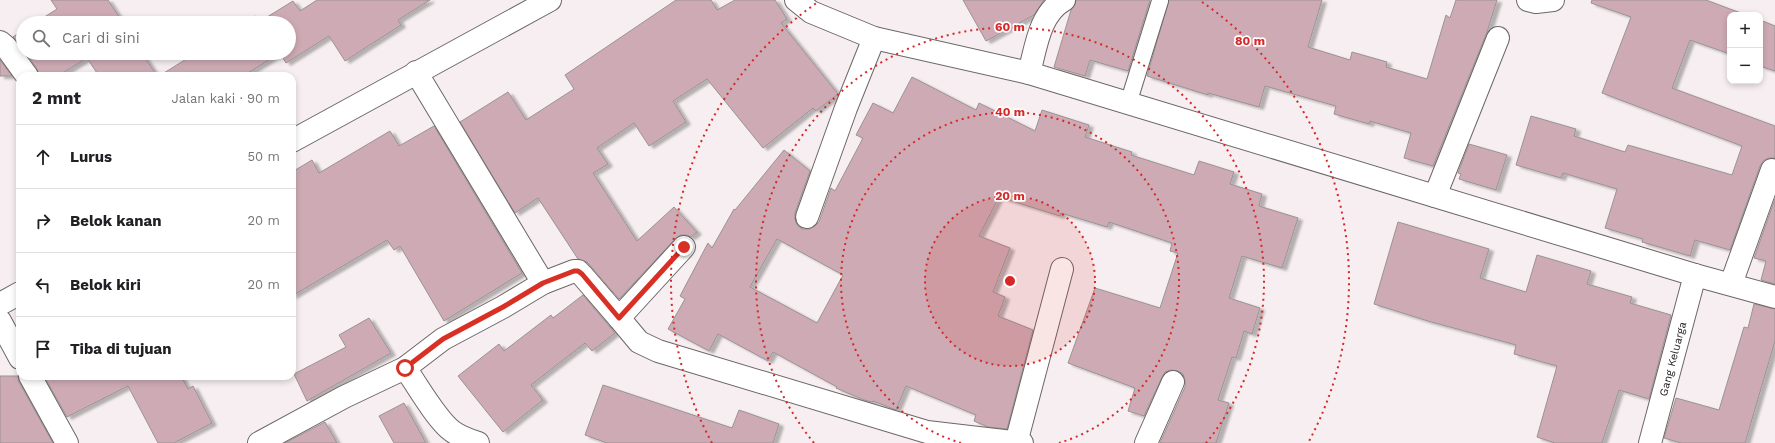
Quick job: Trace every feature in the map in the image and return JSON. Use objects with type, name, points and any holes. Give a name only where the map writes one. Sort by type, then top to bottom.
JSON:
[{"type":"street","points":[[296,140],[416,72],[550,0]]},
{"type":"street","points":[[796,0],[811,12],[874,38],[1029,73],[1695,276],[1731,284],[1775,297]]},
{"type":"street","points":[[1029,73],[1044,18],[1055,5],[1064,0]]},
{"type":"street","points":[[1528,0],[1536,2],[1553,0]]},
{"type":"street","points":[[806,217],[846,108],[874,38]]},
{"type":"street","points":[[1435,196],[1498,38]]},
{"type":"street","points":[[0,42],[24,72]]},
{"type":"street","points":[[416,72],[543,283]]},
{"type":"street","points":[[1731,284],[1772,170]]},
{"type":"street","points":[[619,318],[684,247]]},
{"type":"street","points":[[259,443],[344,397],[405,368],[443,339],[503,307],[543,283],[574,271],[578,271],[639,342],[648,348],[925,438],[1018,442],[1062,269]]},
{"type":"street","name":"Gang Keluarga","points":[[1650,443],[1695,276]]},
{"type":"street","points":[[0,304],[16,295]]},
{"type":"street","points":[[0,321],[16,351]]},
{"type":"street","points":[[405,368],[443,422],[452,431],[464,438],[478,443]]},
{"type":"street","points":[[32,380],[67,443]]},
{"type":"street","points":[[1146,443],[1173,382]]},
{"type":"lane","points":[[1128,104],[1160,1]]},
{"type":"building","points":[[51,0],[108,0],[118,16],[46,16],[57,9]]},
{"type":"building","points":[[317,0],[430,0],[398,20],[401,25],[345,61],[329,36],[296,57],[296,16],[269,16],[293,1],[300,11]]},
{"type":"building","points":[[676,0],[711,0],[717,10],[735,0],[775,0],[787,19],[781,23],[838,94],[816,111],[813,108],[763,148],[707,79],[673,101],[686,122],[649,146],[634,123],[597,148],[608,164],[593,173],[637,241],[674,207],[697,232],[691,237],[681,235],[675,239],[619,299],[587,262],[578,259],[538,198],[515,213],[460,122],[508,92],[526,120],[574,89],[565,75]]},
{"type":"building","points":[[963,0],[1044,0],[1034,15],[986,41]]},
{"type":"building","points":[[1076,0],[1150,0],[1128,71],[1090,60],[1085,76],[1054,67],[1071,10],[1075,5]]},
{"type":"building","points":[[1169,0],[1322,0],[1308,47],[1350,60],[1352,52],[1387,62],[1386,67],[1427,79],[1446,15],[1450,18],[1456,0],[1497,0],[1487,32],[1433,166],[1404,158],[1411,133],[1370,121],[1369,124],[1334,114],[1336,106],[1265,86],[1259,107],[1208,93],[1208,95],[1147,76]]},
{"type":"building","points":[[1592,0],[1706,0],[1738,12],[1727,12],[1727,53],[1690,40],[1672,88],[1775,126],[1775,158],[1764,160],[1760,166],[1730,250],[1695,240],[1690,256],[1642,242],[1643,239],[1605,228],[1617,189],[1563,173],[1561,178],[1516,165],[1531,116],[1576,129],[1574,136],[1625,152],[1628,145],[1732,175],[1742,146],[1602,93],[1631,17],[1591,3]]},
{"type":"building","points":[[1763,21],[1775,26],[1775,71],[1763,67]]},
{"type":"building","points":[[0,60],[12,76],[0,76]]},
{"type":"building","points":[[31,60],[84,60],[64,72],[38,72]]},
{"type":"building","points":[[88,60],[147,60],[154,72],[96,72]]},
{"type":"building","points":[[185,60],[269,60],[249,72],[165,72]]},
{"type":"building","points":[[912,77],[976,110],[979,103],[1035,131],[1042,110],[1089,125],[1085,137],[1132,152],[1131,155],[1194,175],[1199,161],[1234,172],[1230,184],[1262,194],[1259,206],[1298,218],[1282,268],[1242,256],[1229,298],[1260,308],[1252,334],[1244,331],[1236,358],[1232,357],[1218,400],[1229,403],[1216,443],[1160,443],[1185,387],[1183,374],[1178,371],[1171,370],[1165,372],[1144,416],[1128,411],[1135,388],[1068,363],[1095,288],[1160,308],[1178,253],[1170,251],[1172,243],[1109,222],[1107,227],[1061,213],[1060,216],[999,197],[979,236],[1010,248],[993,292],[1005,297],[998,316],[1033,330],[1007,429],[988,427],[974,421],[976,415],[906,386],[896,410],[873,401],[864,400],[836,388],[837,387],[773,352],[768,361],[718,334],[709,351],[668,329],[685,299],[680,296],[708,243],[712,248],[734,209],[735,210],[784,150],[810,171],[795,213],[795,219],[797,225],[802,229],[810,229],[819,222],[831,188],[835,191],[863,138],[856,135],[873,103],[893,113]],"holes":[[[777,239],[843,275],[817,323],[750,287]]]},
{"type":"building","points":[[434,126],[522,273],[444,321],[400,246],[394,250],[387,240],[296,294],[296,170],[312,160],[319,173],[390,131],[399,146]]},
{"type":"building","points":[[1469,144],[1507,155],[1496,190],[1459,179],[1461,174],[1458,173]]},
{"type":"building","points":[[1775,199],[1775,284],[1761,280],[1766,261],[1754,258]]},
{"type":"building","points":[[1398,222],[1489,249],[1480,278],[1526,292],[1537,255],[1591,271],[1587,284],[1632,297],[1630,303],[1671,315],[1649,399],[1619,390],[1602,443],[1555,443],[1537,437],[1557,366],[1514,354],[1516,345],[1428,321],[1374,304]]},
{"type":"building","points":[[583,295],[615,333],[592,351],[585,343],[531,385],[543,400],[503,432],[458,376],[499,344],[504,351],[551,315],[553,318]]},
{"type":"building","points":[[1754,304],[1775,309],[1775,341],[1745,443],[1681,443],[1664,438],[1676,398],[1719,410],[1744,327],[1748,328]]},
{"type":"building","points":[[369,318],[391,353],[307,401],[296,378],[296,373],[346,347],[339,335]]},
{"type":"building","points":[[0,376],[16,376],[16,380],[19,380],[53,443],[0,443]]},
{"type":"building","points":[[46,380],[183,380],[188,389],[193,386],[212,423],[174,443],[158,443],[128,386],[67,417]]},
{"type":"building","points":[[603,385],[732,428],[739,410],[779,424],[773,443],[607,443],[585,435]]},
{"type":"building","points":[[404,403],[426,443],[394,443],[379,416]]},
{"type":"building","points":[[325,422],[337,443],[285,443]]},
{"type":"route","points":[[405,368],[443,339],[503,307],[543,283],[574,271],[578,271],[582,274],[586,281],[619,318],[684,247]]}]
